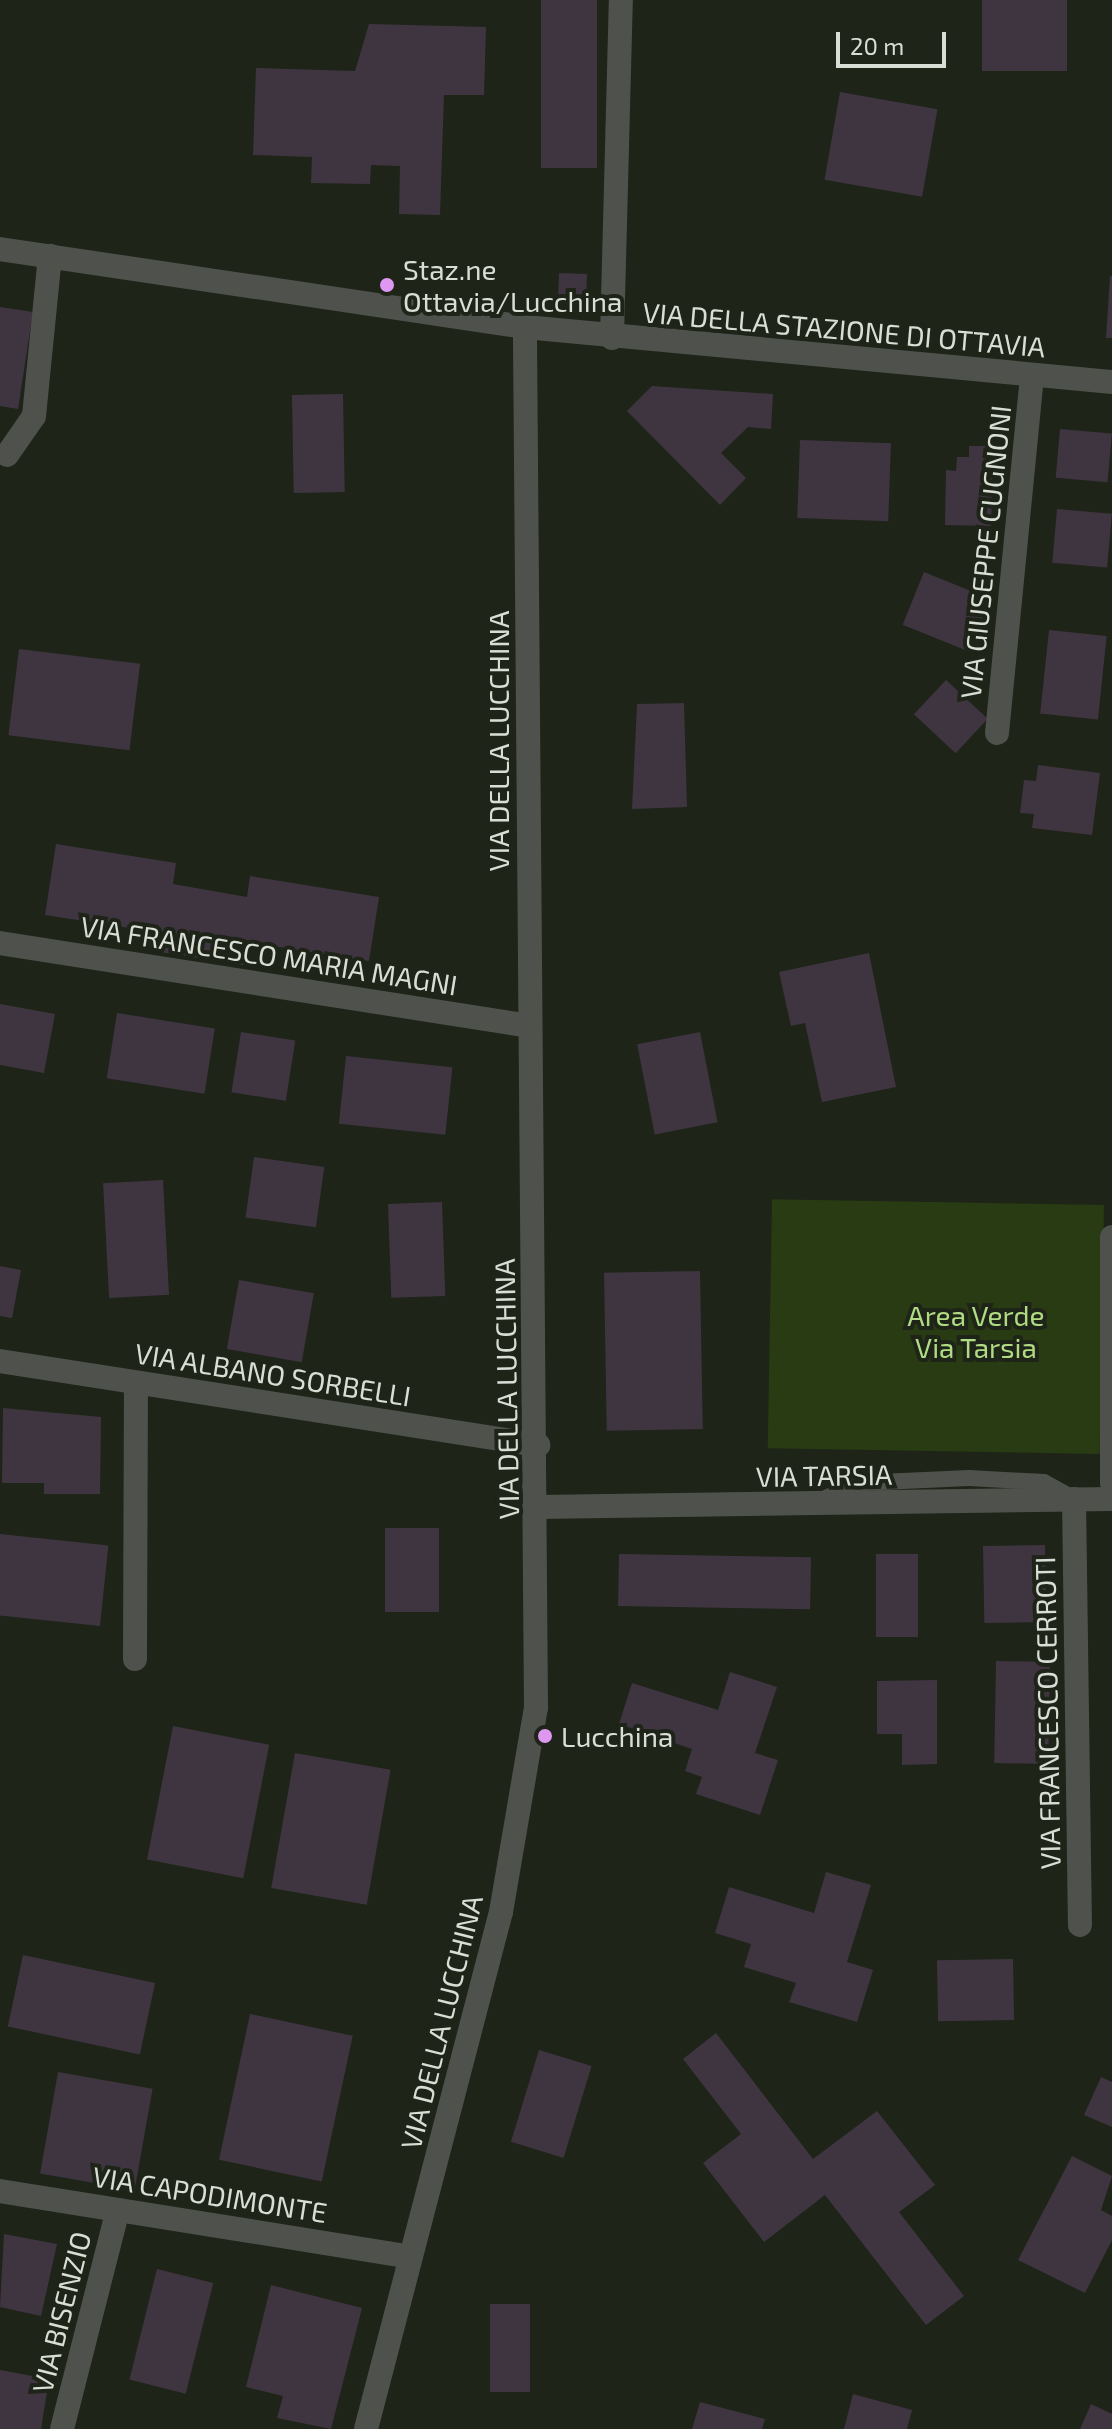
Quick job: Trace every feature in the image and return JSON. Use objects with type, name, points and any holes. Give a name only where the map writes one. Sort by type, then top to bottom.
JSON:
[{"type":"street","points":[[612,338],[621,0]]},
{"type":"street","name":"VIA DELLA STAZIONE DI OTTAVIA","points":[[0,249],[612,338],[1112,382]]},
{"type":"street","points":[[7,455],[34,416],[50,256]]},
{"type":"street","name":"VIA DELLA LUCCHINA","points":[[366,2429],[523,1799],[537,1698],[538,1445],[530,1026],[525,327]]},
{"type":"street","name":"VIA GIUSEPPE CUGNONI","points":[[997,733],[1032,376]]},
{"type":"street","name":"VIA FRANCESCO MARIA MAGNI","points":[[0,943],[530,1026]]},
{"type":"street","points":[[1112,1237],[1112,1483]]},
{"type":"street","name":"VIA ALBANO SORBELLI","points":[[0,1361],[538,1445]]},
{"type":"street","points":[[135,1659],[136,1383]]},
{"type":"street","name":"VIA FRANCESCO CERROTI","points":[[1074,1499],[1080,1925]]},
{"type":"street","name":"VIA TARSIA","points":[[538,1507],[811,1506],[1112,1499]]},
{"type":"street","name":"VIA CAPODIMONTE","points":[[0,2191],[411,2257]]},
{"type":"street","name":"VIA BISENZIO","points":[[62,2429],[118,2210]]},
{"type":"green space","name":"Area Verde Via Tarsia","points":[[772,1199],[1104,1205],[1100,1454],[768,1448]]},
{"type":"building","points":[[541,0],[597,0],[597,168],[541,168]]},
{"type":"building","points":[[982,0],[1067,0],[1067,71],[982,71]]},
{"type":"building","points":[[369,24],[486,27],[484,95],[444,95],[440,215],[399,214],[400,166],[371,165],[370,184],[311,183],[312,157],[253,155],[256,68],[355,71]]},
{"type":"building","points":[[840,92],[937,109],[922,197],[825,180]]},
{"type":"building","points":[[559,273],[587,274],[586,303],[558,302]]},
{"type":"building","points":[[1110,276],[1112,338],[1106,338]]},
{"type":"building","points":[[0,307],[33,312],[18,409],[0,406]]},
{"type":"building","points":[[652,386],[773,394],[771,429],[748,427],[721,453],[746,478],[720,505],[627,411]]},
{"type":"building","points":[[343,394],[345,492],[294,493],[292,395]]},
{"type":"building","points":[[1060,429],[1112,434],[1108,482],[1056,478]]},
{"type":"building","points":[[800,440],[891,443],[888,521],[797,518]]},
{"type":"building","points":[[969,446],[993,446],[991,526],[945,525],[946,470],[956,471],[957,457],[969,457]]},
{"type":"building","points":[[1057,509],[1112,514],[1107,568],[1052,563]]},
{"type":"building","points":[[924,572],[991,599],[969,652],[903,625]]},
{"type":"building","points":[[1049,630],[1107,636],[1098,720],[1040,714]]},
{"type":"building","points":[[19,649],[140,664],[129,750],[8,735]]},
{"type":"building","points":[[946,680],[988,719],[956,753],[914,714]]},
{"type":"building","points":[[684,703],[687,807],[632,809],[637,704]]},
{"type":"building","points":[[1038,765],[1100,773],[1092,835],[1032,828],[1034,814],[1020,813],[1024,780],[1036,781]]},
{"type":"building","points":[[56,844],[176,863],[173,884],[247,897],[250,876],[379,897],[369,961],[247,942],[244,965],[159,952],[162,933],[45,915]]},
{"type":"building","points":[[869,953],[896,1087],[822,1102],[805,1023],[791,1026],[779,972]]},
{"type":"building","points":[[0,1004],[55,1014],[44,1073],[0,1065]]},
{"type":"building","points":[[117,1013],[215,1028],[204,1094],[107,1078]]},
{"type":"building","points":[[241,1032],[295,1041],[286,1101],[231,1092]]},
{"type":"building","points":[[700,1032],[718,1122],[655,1135],[637,1044]]},
{"type":"building","points":[[346,1056],[452,1067],[445,1135],[339,1124]]},
{"type":"building","points":[[254,1157],[324,1167],[316,1227],[246,1217]]},
{"type":"building","points":[[163,1180],[169,1295],[109,1298],[103,1183]]},
{"type":"building","points":[[442,1202],[445,1296],[391,1298],[388,1204]]},
{"type":"building","points":[[0,1266],[21,1270],[12,1318],[0,1316]]},
{"type":"building","points":[[700,1271],[703,1429],[607,1431],[604,1273]]},
{"type":"building","points":[[239,1280],[314,1293],[302,1362],[227,1349]]},
{"type":"building","points":[[3,1408],[101,1417],[100,1494],[44,1494],[44,1483],[2,1483]]},
{"type":"building","points":[[385,1528],[439,1528],[439,1612],[385,1612]]},
{"type":"building","points":[[0,1534],[108,1545],[100,1626],[0,1615]]},
{"type":"building","points":[[1045,1545],[1046,1622],[984,1623],[983,1546]]},
{"type":"building","points":[[619,1554],[811,1557],[810,1609],[618,1606]]},
{"type":"building","points":[[876,1554],[918,1554],[918,1637],[876,1637]]},
{"type":"building","points":[[996,1661],[1050,1662],[1048,1764],[994,1763]]},
{"type":"building","points":[[730,1672],[777,1687],[755,1753],[778,1760],[760,1815],[696,1794],[702,1777],[685,1771],[692,1749],[619,1724],[632,1683],[718,1710]]},
{"type":"building","points":[[937,1680],[937,1764],[902,1765],[902,1734],[877,1734],[877,1681]]},
{"type":"building","points":[[173,1726],[269,1745],[243,1878],[147,1860]]},
{"type":"building","points":[[295,1753],[391,1770],[367,1905],[271,1888]]},
{"type":"building","points":[[826,1872],[871,1885],[847,1962],[873,1970],[857,2022],[789,2002],[796,1983],[744,1967],[751,1944],[715,1933],[729,1887],[814,1913]]},
{"type":"building","points":[[23,1955],[155,1983],[140,2054],[8,2026]]},
{"type":"building","points":[[1013,1959],[1014,2020],[938,2021],[937,1960]]},
{"type":"building","points":[[250,2014],[353,2036],[322,2182],[219,2160]]},
{"type":"building","points":[[716,2033],[813,2159],[877,2111],[935,2185],[899,2212],[964,2296],[926,2325],[825,2195],[764,2242],[703,2163],[741,2134],[683,2059]]},
{"type":"building","points":[[539,2050],[592,2066],[564,2158],[511,2142]]},
{"type":"building","points":[[58,2072],[153,2089],[135,2190],[40,2173]]},
{"type":"building","points":[[1101,2077],[1112,2082],[1112,2127],[1084,2115]]},
{"type":"building","points":[[1072,2156],[1112,2176],[1101,2210],[1112,2216],[1112,2240],[1085,2293],[1018,2260]]},
{"type":"building","points":[[4,2234],[57,2244],[41,2316],[0,2307]]},
{"type":"building","points":[[157,2269],[213,2283],[186,2394],[129,2380]]},
{"type":"building","points":[[271,2285],[362,2308],[331,2429],[277,2418],[283,2396],[246,2387]]},
{"type":"building","points":[[490,2304],[530,2304],[530,2392],[490,2392]]},
{"type":"building","points":[[0,2370],[49,2379],[41,2429],[0,2429]]},
{"type":"building","points":[[853,2394],[912,2410],[907,2429],[844,2429]]},
{"type":"building","points":[[700,2402],[765,2419],[762,2429],[692,2429]]},
{"type":"building","points":[[1091,2404],[1112,2414],[1112,2429],[1080,2429]]},
{"type":"place","name":"Staz.ne Ottavia/Lucchina","points":[[387,285]]},
{"type":"place","name":"Lucchina","points":[[545,1736]]}]
